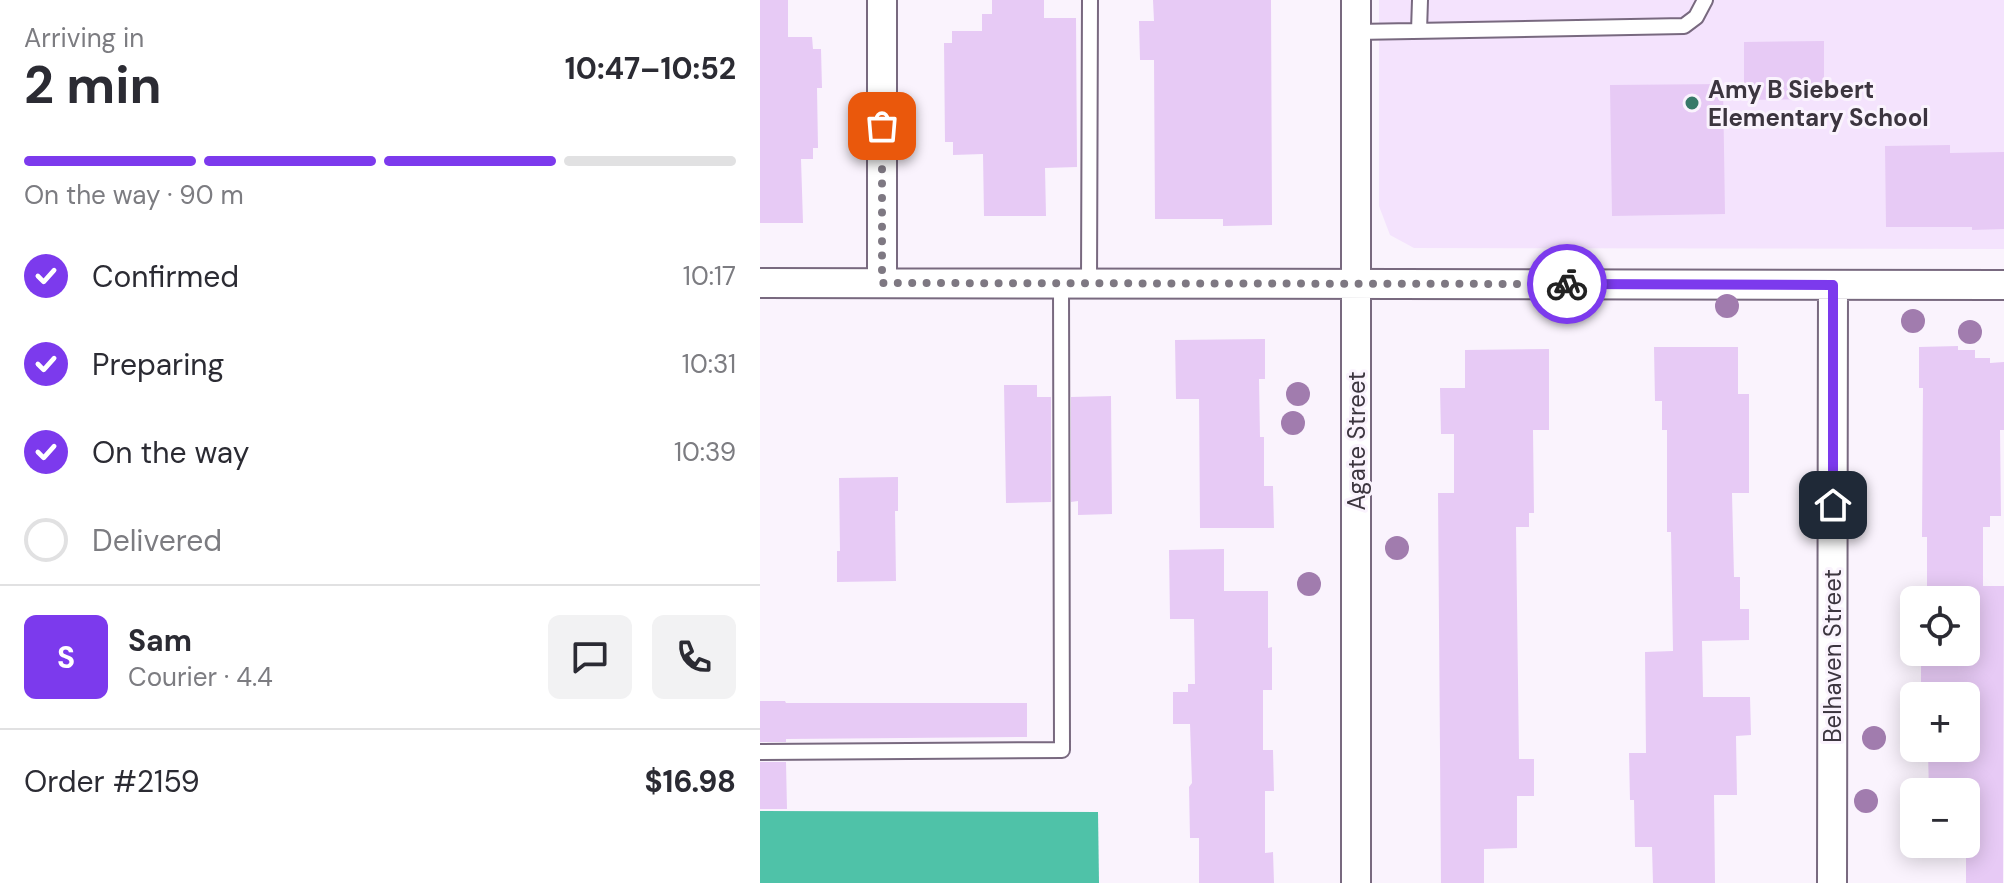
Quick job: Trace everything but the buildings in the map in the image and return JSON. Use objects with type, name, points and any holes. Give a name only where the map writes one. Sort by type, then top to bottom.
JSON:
[{"type":"street","points":[[882,0],[882,283]]},
{"type":"street","name":"Agate Street","points":[[1356,0],[1356,883]]},
{"type":"street","points":[[760,283],[2004,285]]},
{"type":"street","name":"Belhaven Street","points":[[1832,883],[1833,285]]},
{"type":"lane","points":[[1089,283],[1090,0]]},
{"type":"lane","points":[[1419,31],[1420,0]]},
{"type":"lane","points":[[1356,32],[1684,26],[1696,17],[1705,0]]},
{"type":"lane","points":[[760,752],[1062,750],[1061,283]]},
{"type":"shaded area","name":"Amy B Siebert Elementary School","points":[[1379,0],[2004,0],[2004,249],[1414,248],[1390,235],[1379,206]]},
{"type":"shaded area","points":[[760,811],[1098,812],[1099,883],[760,883]]},
{"type":"way so far","points":[[882,126],[882,283],[1567,284]]},
{"type":"place","name":"Amy B Siebert Elementary School","points":[[1692,103]]},
{"type":"route","points":[[1567,284],[1833,285],[1833,505]]}]
